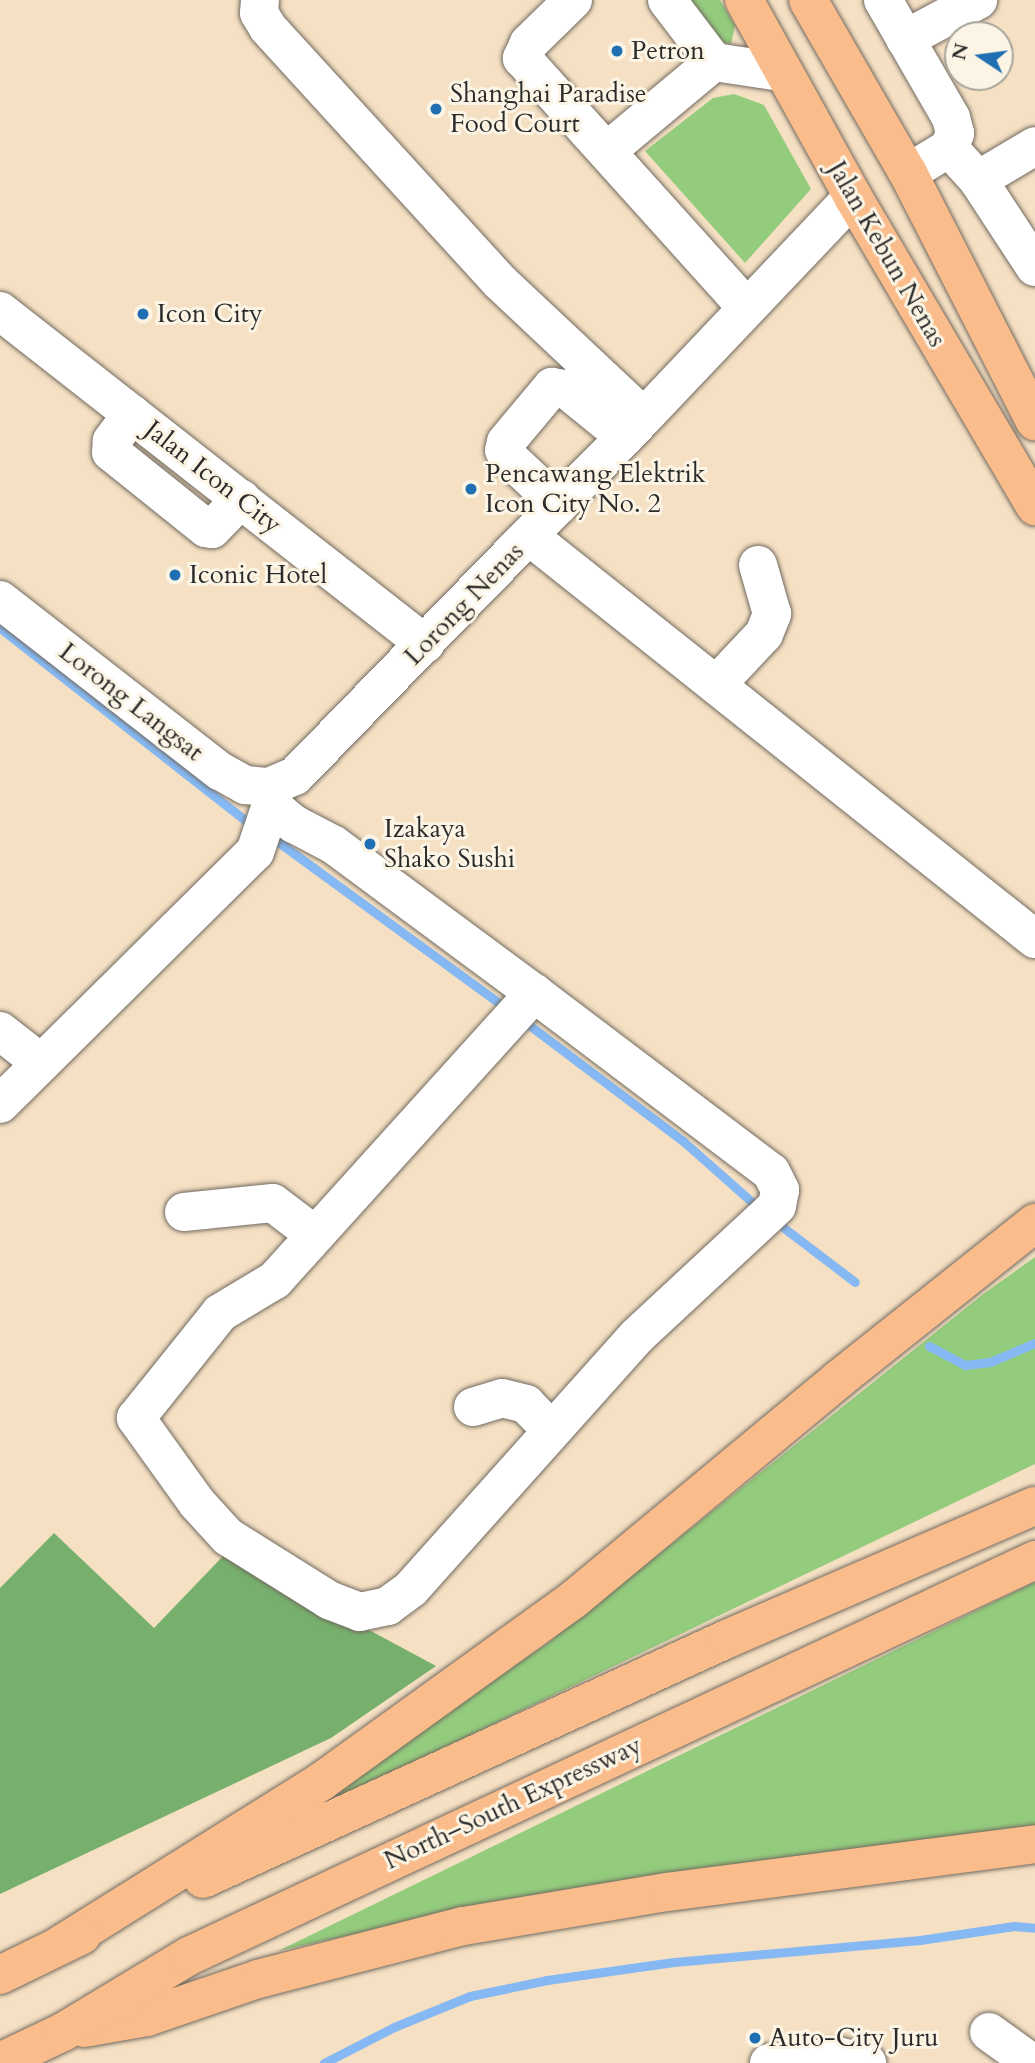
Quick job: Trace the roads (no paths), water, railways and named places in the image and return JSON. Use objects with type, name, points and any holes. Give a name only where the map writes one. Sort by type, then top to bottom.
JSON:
[{"type":"main road","name":"Jalan Kebun Nenas","points":[[744,0],[853,197],[1035,506]]},
{"type":"main road","name":"Jalan Kebun Nenas","points":[[808,0],[908,173],[1035,421]]},
{"type":"main road","points":[[60,1945],[322,1781],[573,1600],[839,1379],[1035,1223]]},
{"type":"main road","points":[[0,1975],[727,1639],[1035,1506]]},
{"type":"main road","name":"North–South Expressway","points":[[0,2062],[62,2032],[189,1956],[1035,1560]]},
{"type":"main road","points":[[62,2032],[147,2017],[258,1979],[463,1926],[667,1892],[1035,1844]]},
{"type":"street","points":[[260,0],[259,13],[268,28],[634,427]]},
{"type":"street","points":[[573,0],[529,43],[522,58],[747,308]]},
{"type":"street","points":[[667,0],[714,62],[782,72]]},
{"type":"street","points":[[883,0],[951,118],[956,133],[949,148],[908,173]]},
{"type":"street","points":[[905,39],[978,0]]},
{"type":"street","points":[[607,150],[714,62]]},
{"type":"street","points":[[978,180],[1035,146]]},
{"type":"street","points":[[949,148],[978,180],[1035,267]]},
{"type":"street","name":"Lorong Nenas","points":[[0,1104],[41,1063],[265,817],[295,776],[853,197]]},
{"type":"street","name":"Jalan Icon City","points":[[0,311],[425,644]]},
{"type":"street","points":[[559,505],[504,450],[506,442],[552,387],[566,389],[634,427]]},
{"type":"street","points":[[529,536],[1035,939]]},
{"type":"street","points":[[716,685],[764,634],[772,614],[758,565]]},
{"type":"street","name":"Lorong Langsat","points":[[0,600],[220,771],[245,785],[265,817]]},
{"type":"street","points":[[265,817],[294,824],[334,845],[522,1007],[771,1171],[780,1190],[777,1206],[638,1336],[411,1589],[388,1606],[360,1612],[330,1600],[228,1536],[197,1503],[136,1418],[220,1313],[275,1280],[522,1007]]},
{"type":"street","points":[[0,1031],[41,1063]]},
{"type":"street","points":[[184,1212],[274,1203],[316,1235]]},
{"type":"street","points":[[473,1407],[502,1398],[526,1404],[552,1431]]},
{"type":"street","points":[[989,2032],[1032,2063]]},
{"type":"street","points":[[769,2063],[841,2057],[867,2063]]},
{"type":"waterway","points":[[0,628],[255,828]]},
{"type":"waterway","points":[[270,836],[507,1009]]},
{"type":"waterway","points":[[521,1019],[683,1141],[753,1203]]},
{"type":"waterway","points":[[784,1228],[855,1282]]},
{"type":"waterway","points":[[929,1346],[965,1365],[990,1362],[1035,1343]]},
{"type":"waterway","points":[[324,2063],[394,2027],[470,1996],[547,1980],[674,1962],[920,1940],[1014,1926],[1035,1928]]},
{"type":"place","name":"Petron","points":[[617,51]]},
{"type":"place","name":"Shanghai Paradise Food Court","points":[[436,109]]},
{"type":"place","name":"Icon City","points":[[143,314]]},
{"type":"place","name":"Pencawang Elektrik Icon City No. 2","points":[[471,489]]},
{"type":"place","name":"Iconic Hotel","points":[[175,575]]},
{"type":"place","name":"Izakaya Shako Sushi","points":[[370,844]]},
{"type":"place","name":"Auto-City Juru","points":[[755,2038]]}]
